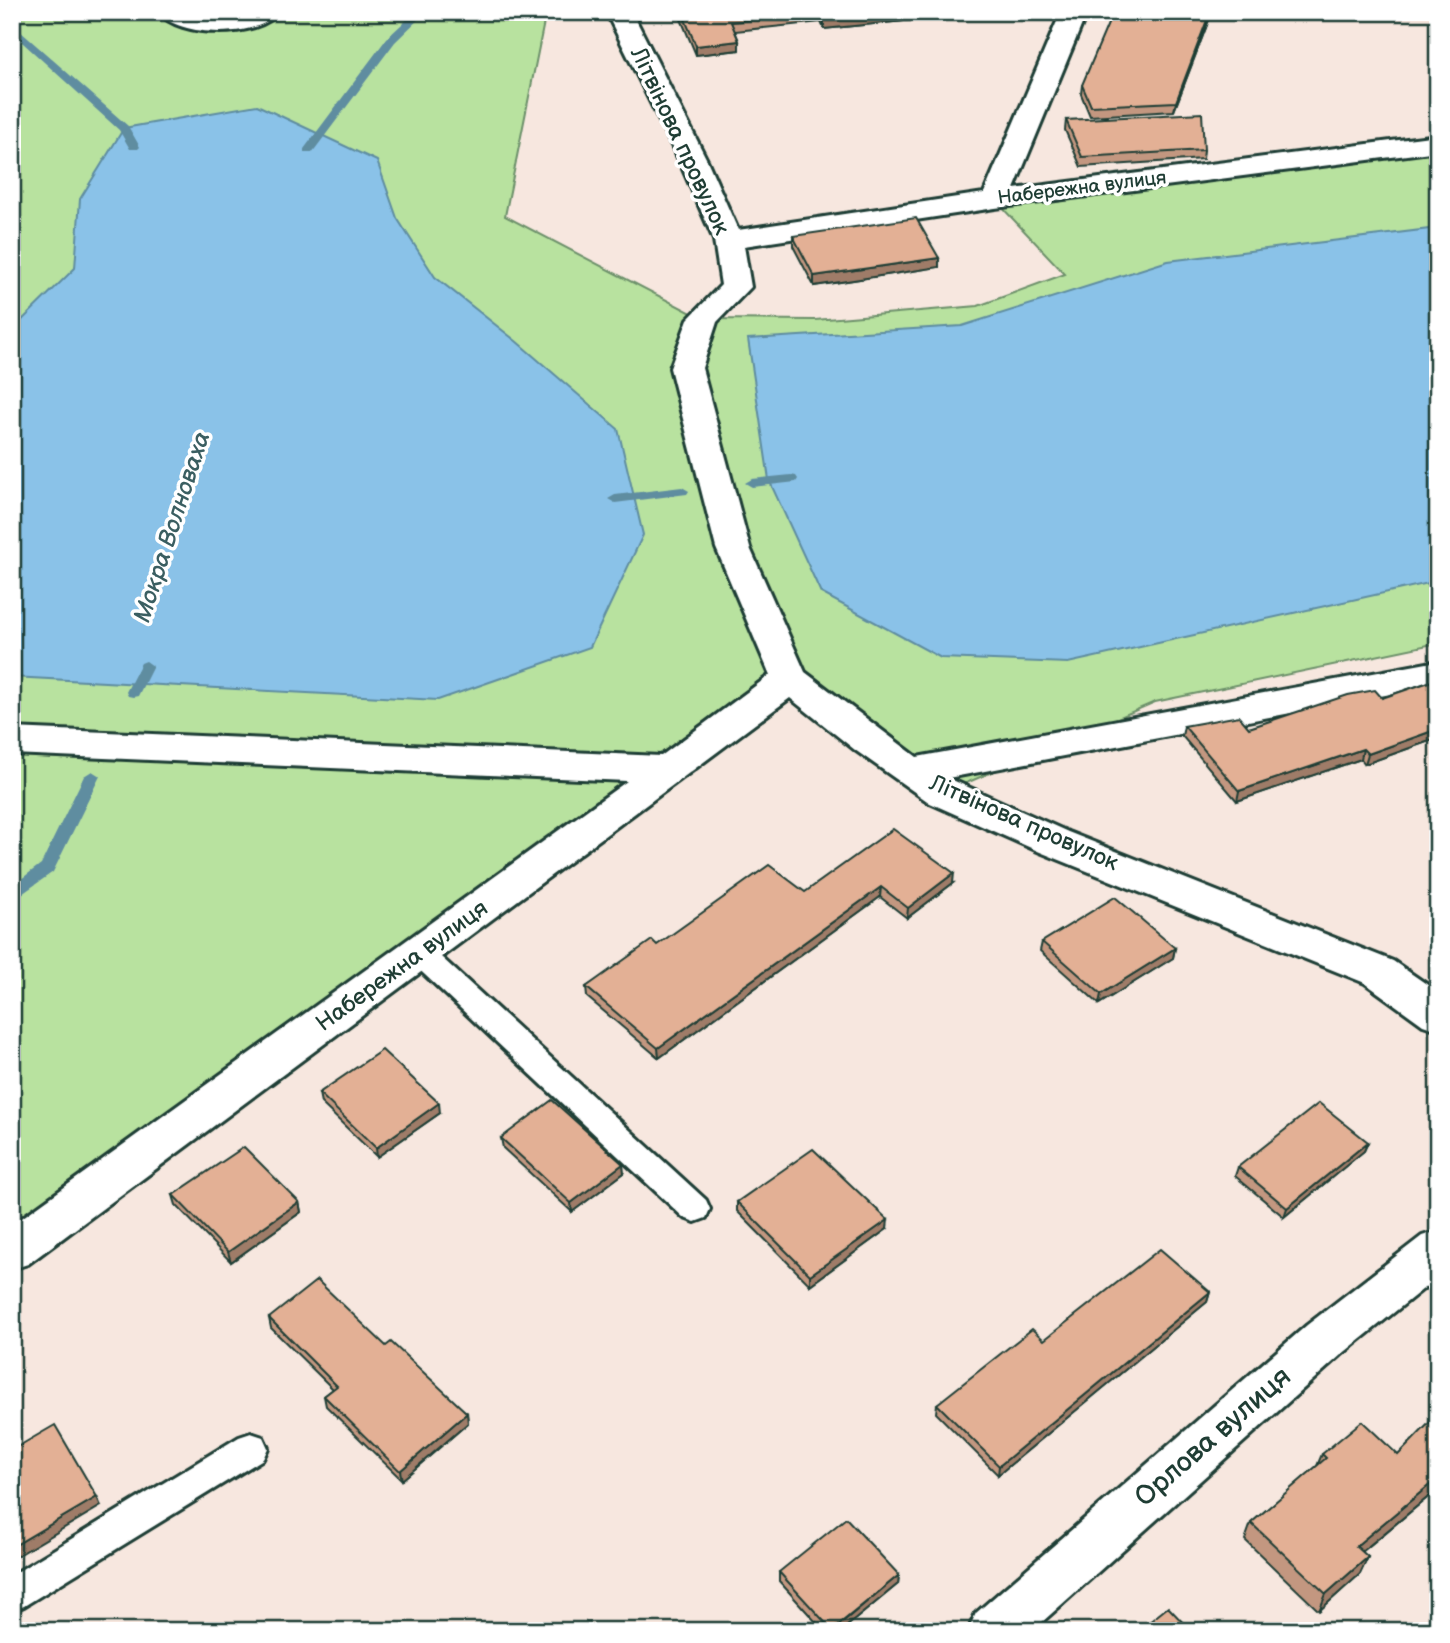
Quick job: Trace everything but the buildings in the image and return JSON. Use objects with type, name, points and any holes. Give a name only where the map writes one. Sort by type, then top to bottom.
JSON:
[{"type":"street","points":[[171,12],[203,25],[256,19],[266,12]]},
{"type":"street","name":"Літвінова провулок","points":[[619,12],[693,160],[728,240],[736,286],[702,319],[686,368],[733,548],[790,679],[868,741],[943,793],[1054,842],[1237,912],[1380,972],[1438,1014]]},
{"type":"street","points":[[995,200],[1074,12]]},
{"type":"street","name":"Набережна вулиця","points":[[728,240],[995,200],[1438,143]]},
{"type":"street","points":[[912,771],[1438,673]]},
{"type":"street","name":"Набережна вулиця","points":[[12,1250],[669,771],[790,679]]},
{"type":"street","points":[[12,741],[669,771]]},
{"type":"street","name":"Орлова вулиця","points":[[994,1631],[1324,1340],[1438,1250]]},
{"type":"lane","points":[[419,953],[695,1209]]},
{"type":"lane","points":[[12,1594],[251,1448]]},
{"type":"green space","points":[[12,12],[171,12],[190,26],[232,12],[546,12],[505,216],[703,319],[815,320],[978,306],[1065,274],[995,200],[1438,143],[1438,643],[1155,702],[943,793],[790,679],[12,1250],[12,286],[21,277],[12,260]]},
{"type":"water","points":[[257,105],[377,161],[397,218],[435,277],[516,341],[618,429],[643,535],[590,647],[438,700],[12,677],[12,330],[75,268],[80,199],[124,128]]},
{"type":"water","points":[[1438,228],[1438,581],[1068,663],[941,658],[821,593],[769,480],[748,339],[962,326],[1168,261]]},
{"type":"waterway","points":[[308,151],[391,40],[421,12]]},
{"type":"waterway","points":[[12,27],[124,128],[134,147]]},
{"type":"waterway","points":[[752,483],[791,479]]},
{"type":"waterway","points":[[615,499],[682,491]]},
{"type":"waterway","name":"Мокра Волноваха","points":[[133,692],[146,666]]},
{"type":"waterway","name":"Мокра Волноваха","points":[[12,895],[47,868],[92,776]]}]
